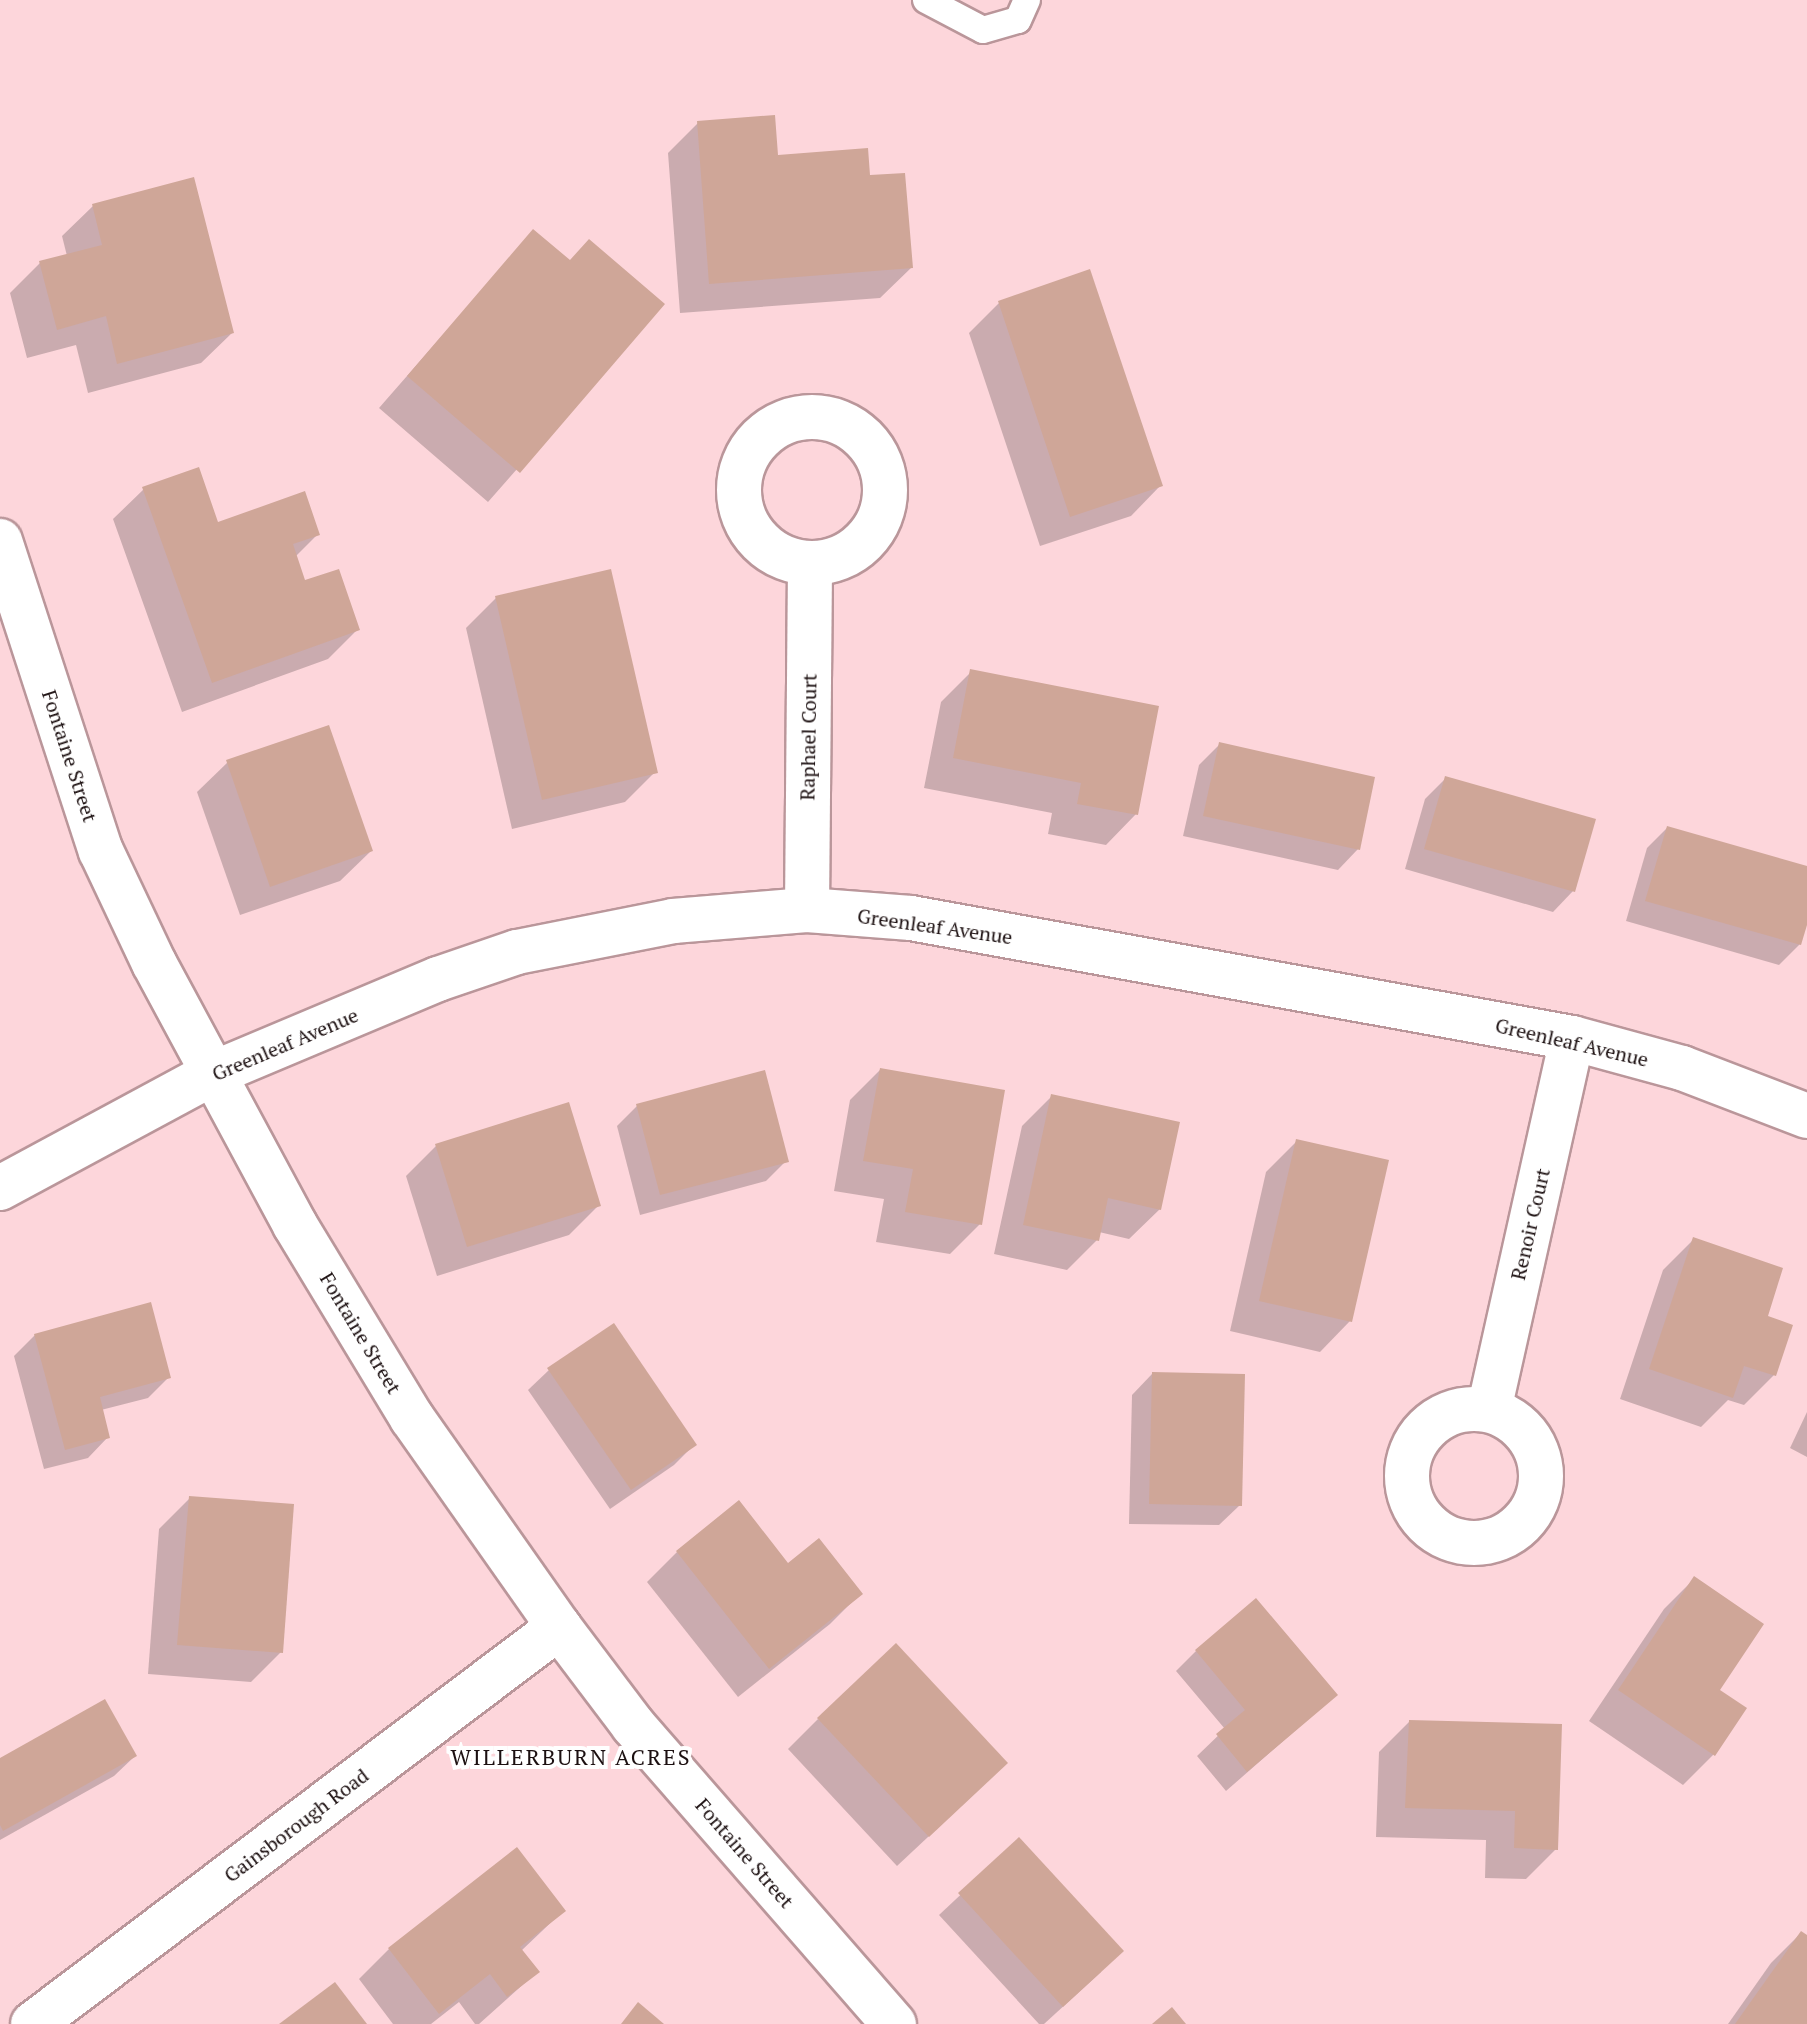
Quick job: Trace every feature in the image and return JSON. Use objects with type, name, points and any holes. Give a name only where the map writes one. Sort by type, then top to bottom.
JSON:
[{"type":"street","name":"Fontaine Street","points":[[0,541],[101,851],[212,1074],[295,1225],[412,1418],[559,1627],[633,1725],[894,2024]]},
{"type":"street","name":"Raphael Court","points":[[807,910],[810,564]]},
{"type":"street","name":"Greenleaf Avenue","points":[[0,1188],[212,1074],[438,979],[517,952],[673,921],[807,910],[911,918],[1572,1038],[1682,1068],[1807,1116]]},
{"type":"street","name":"Renoir Court","points":[[1489,1410],[1572,1038]]},
{"type":"street","name":"Gainsborough Road","points":[[33,2024],[559,1627]]},
{"type":"lane","points":[[926,0],[983,30],[1018,20],[1027,0]]},
{"type":"building","points":[[775,115],[778,155],[868,148],[870,175],[905,173],[913,268],[709,284],[697,121]]},
{"type":"building","points":[[194,177],[234,333],[117,364],[106,316],[57,330],[39,261],[102,245],[92,204]]},
{"type":"building","points":[[533,229],[570,260],[589,239],[665,304],[520,473],[407,376]]},
{"type":"building","points":[[1090,269],[1163,486],[1070,517],[998,301]]},
{"type":"building","points":[[199,467],[218,522],[305,491],[320,535],[293,544],[305,580],[339,569],[360,630],[212,683],[142,487]]},
{"type":"building","points":[[611,569],[658,773],[542,800],[495,596]]},
{"type":"building","points":[[970,669],[1159,706],[1138,815],[1077,804],[1081,783],[953,758]]},
{"type":"building","points":[[329,725],[373,851],[270,887],[226,760]]},
{"type":"building","points":[[1219,742],[1375,777],[1360,850],[1203,816]]},
{"type":"building","points":[[1445,776],[1596,819],[1575,892],[1424,849]]},
{"type":"building","points":[[1667,826],[1807,866],[1807,925],[1801,945],[1645,901]]},
{"type":"building","points":[[880,1068],[1005,1090],[982,1225],[905,1212],[913,1169],[863,1161]]},
{"type":"building","points":[[765,1070],[789,1162],[660,1195],[636,1104]]},
{"type":"building","points":[[1051,1094],[1180,1122],[1161,1210],[1108,1198],[1099,1241],[1023,1225]]},
{"type":"building","points":[[569,1102],[601,1206],[467,1247],[435,1144]]},
{"type":"building","points":[[1296,1139],[1389,1160],[1352,1322],[1259,1301]]},
{"type":"building","points":[[1693,1237],[1783,1268],[1768,1316],[1793,1325],[1776,1376],[1744,1366],[1733,1398],[1649,1369]]},
{"type":"building","points":[[151,1302],[171,1378],[100,1397],[110,1438],[65,1450],[34,1334]]},
{"type":"building","points":[[614,1323],[697,1445],[631,1490],[547,1368]]},
{"type":"building","points":[[1152,1372],[1245,1374],[1242,1506],[1149,1504]]},
{"type":"building","points":[[189,1496],[294,1504],[283,1653],[177,1645]]},
{"type":"building","points":[[739,1500],[788,1563],[819,1538],[863,1594],[769,1669],[676,1551]]},
{"type":"building","points":[[1694,1576],[1764,1624],[1720,1690],[1747,1708],[1715,1756],[1618,1690]]},
{"type":"building","points":[[1256,1598],[1338,1695],[1247,1772],[1216,1734],[1245,1710],[1195,1650]]},
{"type":"building","points":[[896,1643],[1008,1763],[929,1837],[817,1718]]},
{"type":"building","points":[[105,1699],[137,1756],[3,1831],[0,1825],[0,1758]]},
{"type":"building","points":[[1409,1720],[1562,1724],[1558,1850],[1514,1848],[1515,1811],[1405,1808]]},
{"type":"building","points":[[1019,1837],[1124,1951],[1063,2007],[958,1893]]},
{"type":"building","points":[[517,1847],[566,1911],[520,1947],[540,1972],[507,1997],[490,1974],[439,2014],[388,1948]]},
{"type":"building","points":[[1801,1931],[1807,1935],[1807,2024],[1735,2024]]},
{"type":"building","points":[[335,1982],[367,2024],[279,2024]]},
{"type":"building","points":[[638,2002],[664,2024],[621,2024]]},
{"type":"building","points":[[1172,2007],[1186,2024],[1152,2024]]},
{"type":"district","name":"WILLERBURN ACRES","points":[[571,1757]]}]
